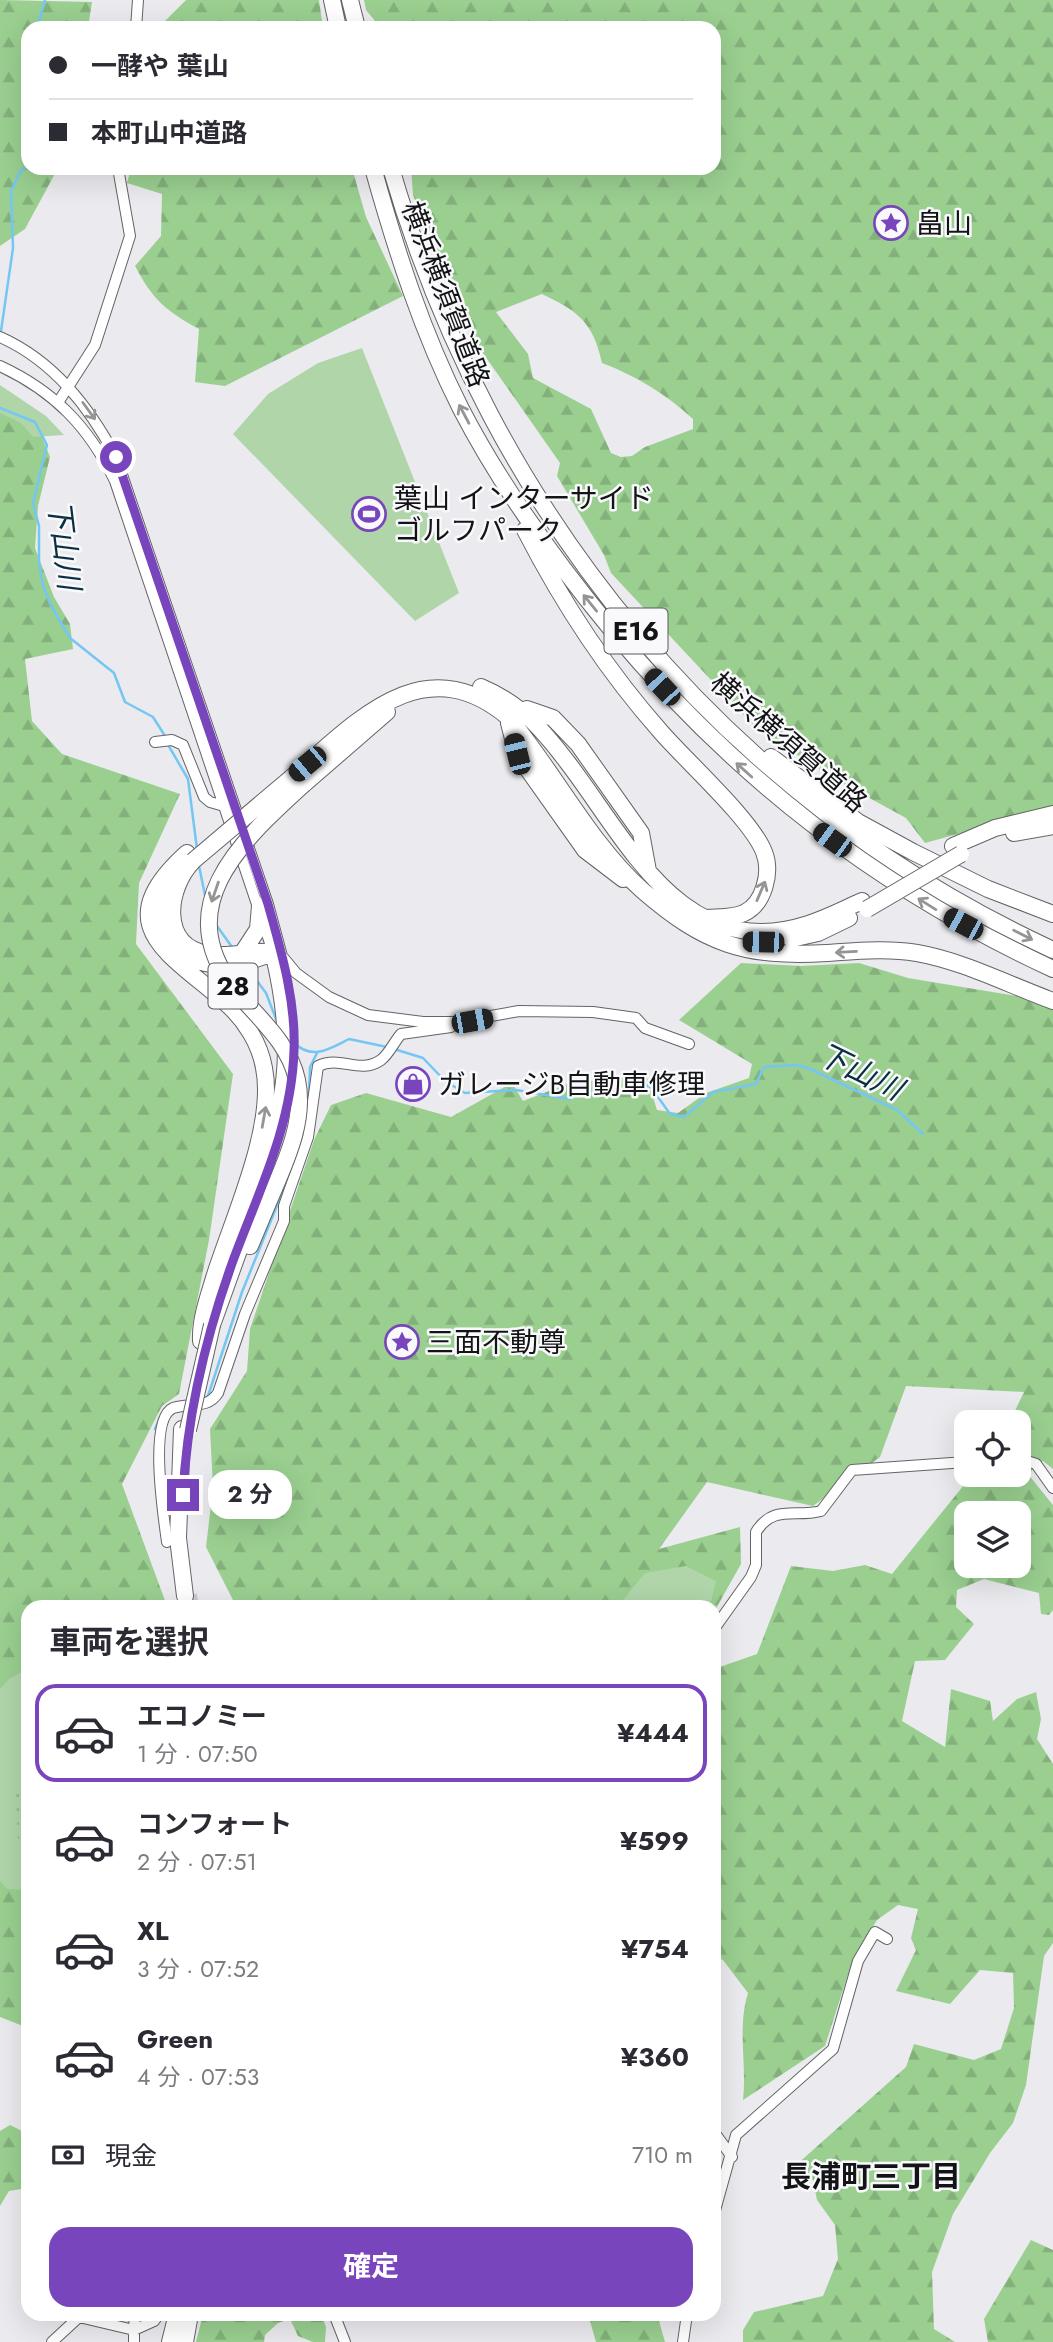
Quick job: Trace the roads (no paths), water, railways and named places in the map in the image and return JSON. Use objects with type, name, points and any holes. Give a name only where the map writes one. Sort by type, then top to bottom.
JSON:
[{"type":"highway","points":[[332,0],[336,21]]},
{"type":"highway","points":[[350,0],[355,21]]},
{"type":"highway","name":"横浜横須賀道路","points":[[375,175],[409,286],[434,350],[490,460],[547,547],[586,599],[662,687],[744,770],[795,814],[869,867],[939,912],[1053,969]]},
{"type":"highway","name":"横浜横須賀道路","points":[[393,175],[428,282],[455,348],[495,427],[566,542],[610,600],[680,682],[756,756],[843,827],[900,866],[1053,950]]},
{"type":"highway","points":[[490,460],[566,605],[618,680],[659,731],[749,828],[765,854],[765,886],[756,903],[744,914],[702,925]]},
{"type":"highway","points":[[278,954],[227,966],[205,965],[177,951],[161,922],[162,897],[167,881],[190,857],[293,778],[379,696],[414,682],[436,679],[464,682],[517,721],[628,869],[645,885],[702,925],[719,943],[766,954],[884,950],[919,954],[1053,1001]]},
{"type":"highway","points":[[680,682],[770,756],[858,822],[988,889],[1053,914]]},
{"type":"highway","name":"28","points":[[187,1595],[178,1516],[185,1430],[201,1341],[268,1203],[294,1133],[299,1103],[297,1081],[282,1045],[223,972],[212,949],[209,914],[216,885],[229,859],[293,778],[402,694],[426,688],[456,690],[487,699],[517,721]]},
{"type":"highway","points":[[517,721],[542,714],[553,718],[578,744],[641,833],[645,856],[645,885]]},
{"type":"highway","points":[[517,721],[517,754],[585,850],[615,874],[645,885]]},
{"type":"highway","points":[[517,721],[538,724],[645,885]]},
{"type":"highway","points":[[702,925],[762,932],[807,925],[864,905],[995,828],[1053,814]]},
{"type":"highway","points":[[957,850],[996,838],[1053,826]]},
{"type":"highway","points":[[190,857],[171,900],[172,918],[179,934],[190,947],[205,954],[278,954]]},
{"type":"highway","name":"28","points":[[185,1430],[262,1127],[267,1094],[258,1048],[240,1017],[174,963],[164,952],[151,927],[150,904],[164,873],[190,857]]},
{"type":"highway","points":[[243,952],[258,929],[260,906]]},
{"type":"highway","points":[[210,1325],[282,1132],[291,1054],[291,1029],[278,954]]},
{"type":"highway","points":[[170,2342],[175,2321]]},
{"type":"highway","points":[[186,2342],[189,2321]]},
{"type":"street","points":[[136,21],[138,0]]},
{"type":"street","points":[[60,401],[70,389],[103,325],[130,236],[119,175]]},
{"type":"street","points":[[0,337],[41,361],[70,389],[97,423],[127,480],[278,954]]},
{"type":"street","points":[[0,366],[60,401],[97,446],[115,481],[224,806],[278,954],[308,983],[368,1015],[423,1022],[457,1022],[519,1011],[593,1012],[636,1018],[645,1028],[689,1044]]},
{"type":"street","points":[[157,742],[172,740],[183,745],[204,797],[224,806]]},
{"type":"street","points":[[167,1542],[159,1491],[164,1418],[173,1408],[209,1403],[218,1393],[245,1314],[284,1221],[284,1206],[308,1137],[318,1066],[330,1061],[367,1067],[387,1053],[401,1034],[449,1028],[457,1022]]},
{"type":"street","points":[[1031,1462],[1036,1464],[1053,1488]]},
{"type":"street","points":[[721,1619],[751,1577],[756,1565],[756,1532],[768,1519],[782,1512],[821,1511],[852,1470],[954,1463]]},
{"type":"street","points":[[721,2192],[737,2135],[833,2049],[858,1961],[876,1931],[887,1939]]},
{"type":"street","points":[[721,2142],[732,2157]]},
{"type":"street","points":[[52,2342],[75,2321]]},
{"type":"street","points":[[96,2321],[134,2330],[154,2321]]},
{"type":"street","points":[[134,2342],[135,2321]]},
{"type":"street","points":[[337,2321],[345,2342]]},
{"type":"street","points":[[683,2342],[686,2321]]},
{"type":"waterway","name":"下山川","points":[[39,21],[45,0]]},
{"type":"waterway","name":"下山川","points":[[1,331],[13,248],[11,191],[21,171]]},
{"type":"waterway","name":"下山川","points":[[0,408],[35,422],[47,445],[33,503],[39,526],[39,564],[51,606],[70,638],[114,673],[125,702],[153,717],[165,736]]},
{"type":"waterway","name":"下山川","points":[[167,743],[188,779],[197,849]]},
{"type":"waterway","name":"下山川","points":[[199,866],[206,900]]},
{"type":"waterway","name":"下山川","points":[[217,926],[232,947]]},
{"type":"waterway","name":"下山川","points":[[249,970],[266,993],[278,1024]]},
{"type":"waterway","name":"下山川","points":[[293,1042],[300,1048],[314,1052],[349,1039],[387,1047]]},
{"type":"waterway","name":"下山川","points":[[394,1049],[423,1058],[445,1081],[465,1093],[516,1090],[570,1099],[587,1088],[611,1096],[642,1083],[651,1087],[670,1114],[684,1117],[713,1092],[756,1084],[764,1067],[795,1065],[808,1068],[897,1110],[923,1134]]},
{"type":"waterway","points":[[309,1096],[310,1067],[317,1053]]},
{"type":"waterway","points":[[208,1396],[242,1292],[289,1176]]},
{"type":"waterway","points":[[155,1429],[160,1417]]},
{"type":"tunnel","points":[[189,1595],[190,1600]]},
{"type":"place","name":"畠山","points":[[891,223]]},
{"type":"place","name":"葉山 インターサイド ゴルフパーク","points":[[369,514]]},
{"type":"place","name":"ガレージB自動車修理","points":[[413,1084]]},
{"type":"place","name":"三面不動尊","points":[[402,1342]]},
{"type":"district","name":"長浦町三丁目","points":[[871,2177]]}]
